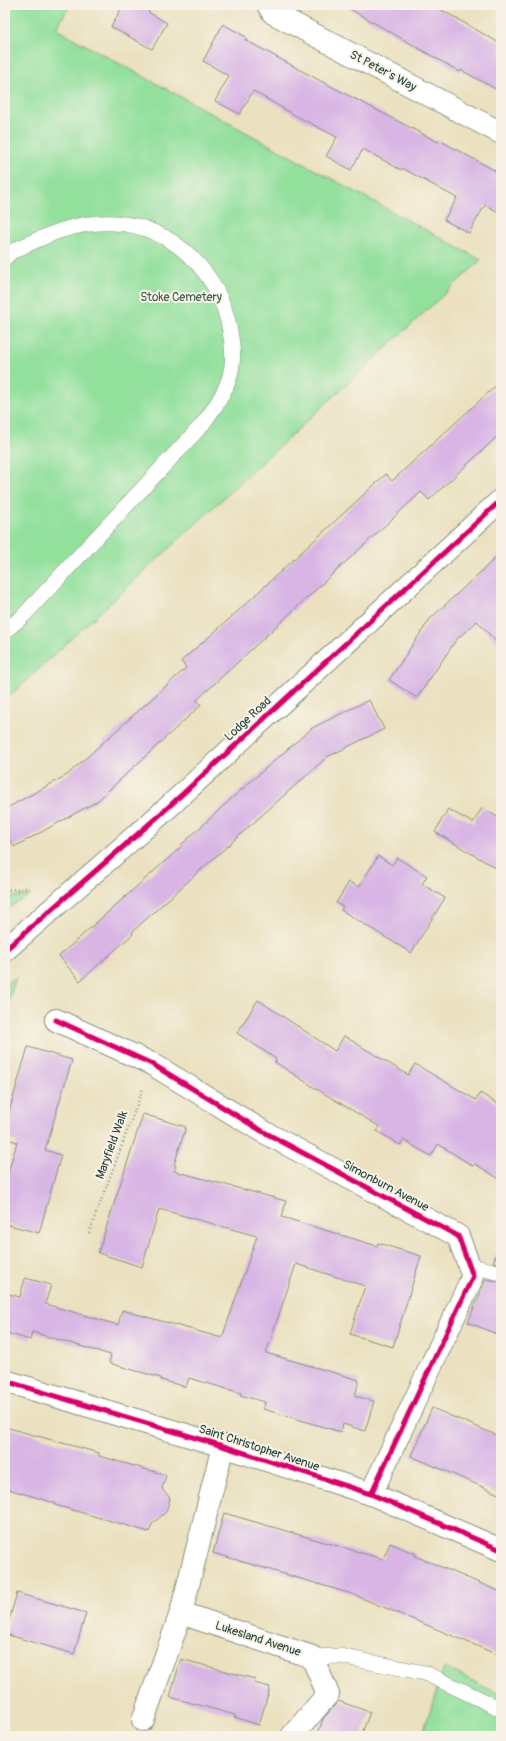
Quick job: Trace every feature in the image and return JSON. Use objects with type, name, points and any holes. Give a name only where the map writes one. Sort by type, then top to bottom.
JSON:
[{"type":"street","name":"St Peter's Way","points":[[268,5],[272,13],[501,133]]},
{"type":"street","name":"Lodge Road","points":[[5,950],[162,812],[501,500]]},
{"type":"street","name":"Simonburn Avenue","points":[[56,1020],[152,1064],[262,1130],[458,1236],[473,1276],[371,1494]]},
{"type":"street","name":"Saint Christopher Avenue","points":[[5,1381],[223,1446],[371,1494],[501,1550]]},
{"type":"street","points":[[143,1720],[181,1613],[223,1446]]},
{"type":"street","name":"Lukesland Avenue","points":[[181,1613],[312,1657],[328,1694],[292,1736]]},
{"type":"lane","points":[[5,632],[23,616],[201,426],[217,405],[229,378],[233,346],[228,319],[216,288],[201,265],[177,245],[144,227],[115,223],[88,224],[60,230],[7,252]]},
{"type":"lane","points":[[468,1265],[501,1273]]},
{"type":"lane","points":[[312,1657],[340,1656],[425,1673],[501,1709]]},
{"type":"green space","name":"Stoke Cemetery","points":[[5,5],[70,5],[56,29],[481,260],[5,700]]},
{"type":"green space","points":[[30,895],[5,910],[5,898]]},
{"type":"green space","points":[[16,977],[5,1013],[5,985]]},
{"type":"green space","points":[[444,1667],[501,1695],[501,1736],[422,1736]]},
{"type":"building","points":[[123,5],[152,5],[148,12],[167,23],[152,49],[111,27]]},
{"type":"building","points":[[343,5],[433,5],[501,44],[501,92],[461,70],[460,72]]},
{"type":"building","points":[[223,24],[246,37],[245,40],[317,79],[438,142],[439,140],[501,174],[501,213],[485,205],[469,233],[444,220],[457,198],[402,168],[401,170],[363,149],[351,170],[326,156],[337,137],[253,91],[240,114],[215,101],[229,76],[203,61]]},
{"type":"building","points":[[501,381],[501,433],[429,500],[421,492],[197,700],[201,705],[96,802],[14,847],[5,830],[5,809],[67,775],[186,668],[181,661],[226,622],[386,474],[392,481]]},
{"type":"building","points":[[501,553],[501,647],[477,621],[456,640],[417,698],[389,680],[430,619]]},
{"type":"building","points":[[369,700],[384,729],[327,757],[132,932],[133,934],[80,981],[59,956],[182,846],[181,845],[242,789],[312,728]]},
{"type":"building","points":[[482,808],[501,819],[501,871],[435,832],[448,809],[473,823]]},
{"type":"building","points":[[378,856],[392,865],[397,858],[427,876],[422,884],[445,898],[411,953],[341,910],[343,907],[336,903],[349,882],[359,887]]},
{"type":"building","points":[[258,1000],[335,1051],[344,1036],[408,1075],[415,1064],[476,1100],[480,1093],[501,1106],[501,1180],[475,1164],[473,1166],[438,1144],[431,1156],[403,1140],[400,1145],[377,1131],[380,1127],[275,1062],[276,1059],[237,1033]]},
{"type":"building","points":[[28,1047],[72,1060],[45,1150],[61,1155],[39,1233],[5,1224],[5,1183],[17,1142],[5,1138],[5,1125]]},
{"type":"building","points":[[143,1114],[186,1127],[174,1165],[176,1166],[174,1171],[286,1201],[282,1217],[377,1246],[378,1243],[421,1256],[393,1347],[350,1334],[365,1286],[296,1264],[266,1353],[359,1380],[355,1396],[374,1401],[365,1431],[343,1424],[341,1432],[263,1409],[265,1402],[240,1395],[241,1393],[189,1378],[186,1387],[161,1380],[161,1378],[109,1363],[111,1355],[32,1332],[30,1340],[7,1333],[9,1325],[5,1324],[5,1293],[20,1297],[25,1278],[51,1285],[45,1304],[118,1325],[122,1310],[222,1338],[257,1236],[159,1209],[142,1267],[98,1253]]},
{"type":"building","points":[[501,1245],[501,1264],[493,1262]]},
{"type":"building","points":[[486,1279],[501,1282],[501,1336],[468,1322]]},
{"type":"building","points":[[432,1408],[501,1437],[501,1495],[411,1456]]},
{"type":"building","points":[[5,1427],[99,1453],[99,1456],[166,1475],[162,1489],[170,1498],[166,1512],[152,1524],[149,1532],[55,1505],[55,1503],[5,1488]]},
{"type":"building","points":[[224,1513],[383,1559],[390,1543],[416,1554],[415,1556],[501,1592],[501,1656],[352,1594],[213,1553]]},
{"type":"building","points":[[17,1593],[86,1613],[74,1654],[5,1634]]},
{"type":"building","points":[[181,1659],[255,1679],[254,1683],[270,1687],[259,1725],[234,1717],[235,1715],[170,1697]]},
{"type":"building","points":[[338,1701],[370,1712],[361,1736],[317,1736],[323,1719]]},
{"type":"cycle path","points":[[5,950],[163,812],[501,500]]},
{"type":"cycle path","points":[[56,1020],[152,1064],[262,1131],[458,1236],[473,1276],[371,1494]]},
{"type":"cycle path","points":[[5,1381],[223,1446],[371,1494],[501,1550]]}]
